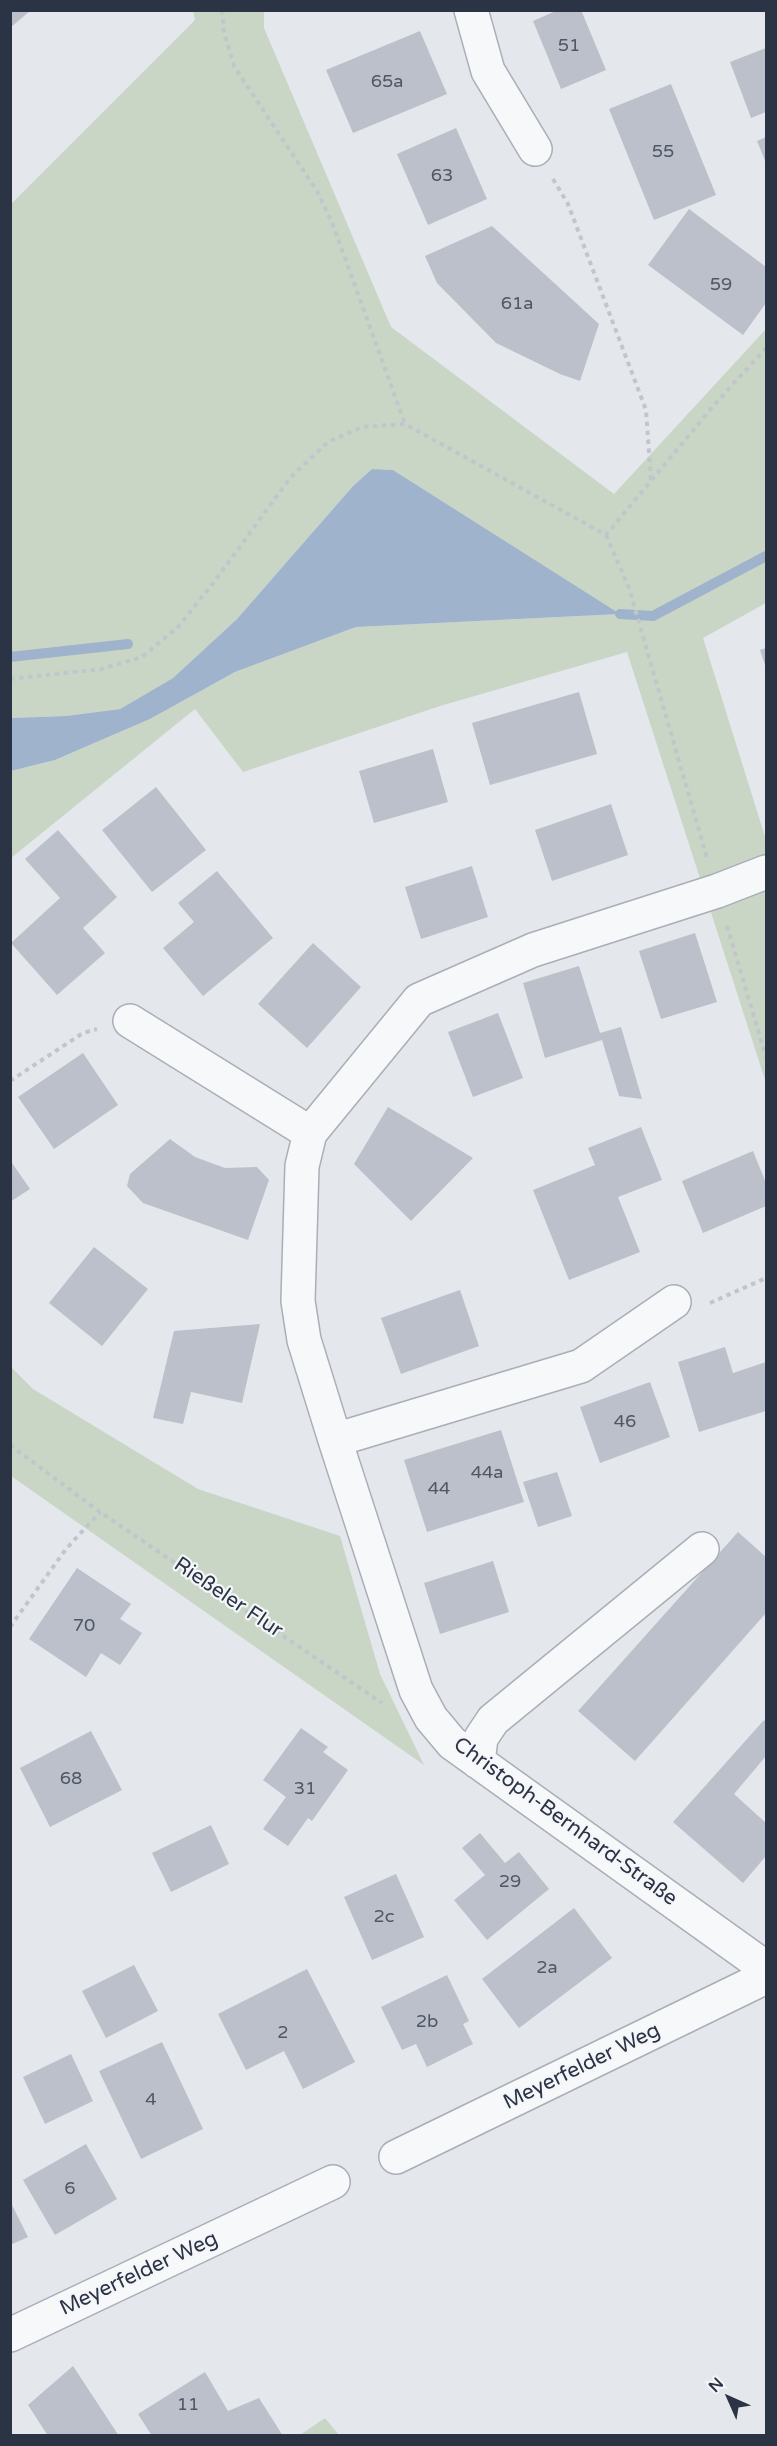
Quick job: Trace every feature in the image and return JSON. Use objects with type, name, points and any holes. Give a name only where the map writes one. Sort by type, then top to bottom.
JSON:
[{"type":"street","points":[[471,10],[489,71],[535,149]]},
{"type":"street","name":"Christoph-Bernhard-Straße","points":[[766,872],[717,891],[533,950],[419,1000],[310,1133],[302,1166],[298,1301],[304,1340],[335,1440],[416,1690],[432,1718],[452,1743],[766,1968]]},
{"type":"street","points":[[130,1020],[310,1133]]},
{"type":"street","points":[[335,1440],[581,1366],[674,1302]]},
{"type":"street","points":[[478,1762],[481,1738],[493,1720],[702,1549]]},
{"type":"street","name":"Meyerfelder Weg","points":[[396,2157],[766,1977]]},
{"type":"street","name":"Meyerfelder Weg","points":[[10,2335],[333,2182]]},
{"type":"path","points":[[222,10],[224,32],[234,66],[317,191],[333,225],[405,424]]},
{"type":"path","points":[[535,149],[568,204],[646,410],[651,481]]},
{"type":"path","points":[[606,535],[715,404],[766,348]]},
{"type":"path","points":[[10,679],[100,669],[142,657],[177,627],[211,586],[290,478],[328,442],[362,426],[405,424],[606,535],[629,588],[766,1057]]},
{"type":"path","points":[[10,1081],[83,1033],[130,1020]]},
{"type":"path","points":[[674,1302],[705,1305],[766,1278]]},
{"type":"path","name":"Rießeler Flur","points":[[10,1445],[100,1512],[390,1708]]},
{"type":"path","points":[[10,1627],[66,1549],[100,1512]]},
{"type":"green space","points":[[193,11],[264,11],[264,28],[391,327],[614,494],[766,329],[766,603],[703,638],[766,840],[766,1083],[627,652],[440,706],[243,772],[195,709],[11,858],[11,771],[55,760],[150,719],[235,672],[356,627],[619,614],[393,470],[372,469],[353,486],[237,619],[173,678],[120,709],[66,716],[11,718],[11,204],[195,20]]},
{"type":"green space","points":[[10,1366],[33,1389],[198,1489],[340,1536],[380,1674],[424,1765],[11,1476]]},
{"type":"green space","points":[[325,2418],[339,2435],[300,2435]]},
{"type":"water","points":[[372,469],[393,470],[620,614],[356,627],[235,672],[150,719],[55,760],[11,771],[11,718],[66,716],[120,709],[173,678],[237,619],[353,486]]},
{"type":"building","points":[[10,10],[31,10],[10,28]]},
{"type":"building","points":[[558,10],[581,10],[606,70],[561,89],[533,21]]},
{"type":"building","points":[[420,31],[447,94],[353,133],[326,70]]},
{"type":"building","points":[[766,48],[766,112],[751,118],[730,62]]},
{"type":"building","points":[[671,84],[716,195],[654,220],[609,109]]},
{"type":"building","points":[[456,128],[487,199],[428,225],[397,154]]},
{"type":"building","points":[[766,137],[766,163],[757,141]]},
{"type":"building","points":[[689,209],[766,267],[766,303],[743,335],[648,265]]},
{"type":"building","points":[[492,226],[599,324],[580,381],[560,374],[496,343],[437,283],[425,256]]},
{"type":"building","points":[[766,648],[766,668],[760,650]]},
{"type":"building","points":[[579,692],[597,754],[490,785],[472,723]]},
{"type":"building","points":[[433,749],[448,802],[374,823],[359,771]]},
{"type":"building","points":[[156,787],[206,850],[152,892],[102,830]]},
{"type":"building","points":[[611,804],[628,855],[552,881],[535,830]]},
{"type":"building","points":[[58,830],[117,897],[83,928],[105,953],[57,995],[11,943],[60,898],[25,859]]},
{"type":"building","points":[[472,866],[488,917],[421,939],[405,887]]},
{"type":"building","points":[[217,871],[273,938],[203,996],[163,948],[194,922],[178,903]]},
{"type":"building","points":[[695,933],[717,1002],[661,1019],[639,951]]},
{"type":"building","points":[[313,943],[361,987],[307,1048],[258,1004]]},
{"type":"building","points":[[579,966],[600,1033],[621,1027],[642,1099],[619,1096],[602,1040],[545,1058],[523,983]]},
{"type":"building","points":[[498,1013],[523,1078],[473,1097],[448,1032]]},
{"type":"building","points":[[83,1053],[118,1105],[54,1149],[18,1097]]},
{"type":"building","points":[[388,1107],[473,1158],[411,1221],[354,1164]]},
{"type":"building","points":[[641,1127],[662,1180],[618,1197],[640,1252],[569,1280],[533,1190],[595,1165],[588,1148]]},
{"type":"building","points":[[170,1139],[195,1157],[225,1168],[257,1167],[269,1180],[248,1240],[143,1203],[127,1186],[130,1174]]},
{"type":"building","points":[[753,1151],[766,1183],[766,1206],[703,1233],[682,1181]]},
{"type":"building","points":[[10,1160],[30,1189],[10,1202]]},
{"type":"building","points":[[94,1247],[148,1289],[102,1346],[49,1303]]},
{"type":"building","points":[[460,1290],[479,1346],[401,1374],[381,1318]]},
{"type":"building","points":[[260,1324],[242,1403],[191,1392],[183,1424],[153,1418],[174,1331]]},
{"type":"building","points":[[725,1347],[733,1373],[766,1362],[766,1411],[699,1432],[678,1362]]},
{"type":"building","points":[[650,1382],[670,1437],[600,1463],[580,1407]]},
{"type":"building","points":[[501,1430],[524,1502],[427,1532],[404,1460]]},
{"type":"building","points":[[557,1472],[572,1516],[538,1527],[523,1482]]},
{"type":"building","points":[[738,1532],[766,1557],[766,1613],[635,1761],[578,1711]]},
{"type":"building","points":[[493,1561],[509,1612],[440,1634],[424,1583]]},
{"type":"building","points":[[77,1568],[131,1604],[120,1619],[142,1633],[120,1665],[101,1653],[86,1677],[29,1639]]},
{"type":"building","points":[[764,1720],[766,1722],[766,1756],[734,1794],[766,1823],[766,1856],[743,1883],[673,1822]]},
{"type":"building","points":[[301,1728],[328,1747],[323,1752],[348,1770],[312,1821],[308,1818],[288,1846],[263,1829],[286,1797],[263,1780]]},
{"type":"building","points":[[91,1731],[122,1790],[50,1827],[20,1768]]},
{"type":"building","points":[[211,1825],[229,1864],[171,1892],[152,1853]]},
{"type":"building","points":[[480,1833],[505,1863],[519,1852],[549,1889],[487,1940],[454,1900],[485,1875],[462,1848]]},
{"type":"building","points":[[396,1874],[424,1937],[372,1960],[344,1897]]},
{"type":"building","points":[[574,1908],[612,1958],[519,2028],[482,1979]]},
{"type":"building","points":[[134,1965],[158,2011],[106,2038],[82,1991]]},
{"type":"building","points":[[307,1969],[355,2062],[303,2089],[284,2051],[246,2070],[218,2014]]},
{"type":"building","points":[[447,1975],[469,2021],[463,2024],[473,2044],[427,2067],[416,2044],[402,2050],[381,2007]]},
{"type":"building","points":[[162,2042],[203,2129],[141,2159],[99,2071]]},
{"type":"building","points":[[71,2054],[93,2101],[45,2124],[23,2077]]},
{"type":"building","points":[[86,2144],[117,2199],[55,2235],[23,2180]]},
{"type":"building","points":[[10,2201],[28,2237],[10,2245]]},
{"type":"building","points":[[73,2366],[119,2436],[48,2436],[28,2405]]},
{"type":"building","points":[[205,2372],[228,2411],[259,2398],[283,2436],[152,2436],[138,2414]]},
{"type":"waterway","points":[[620,614],[653,616],[766,556]]},
{"type":"waterway","points":[[10,657],[128,644]]}]
